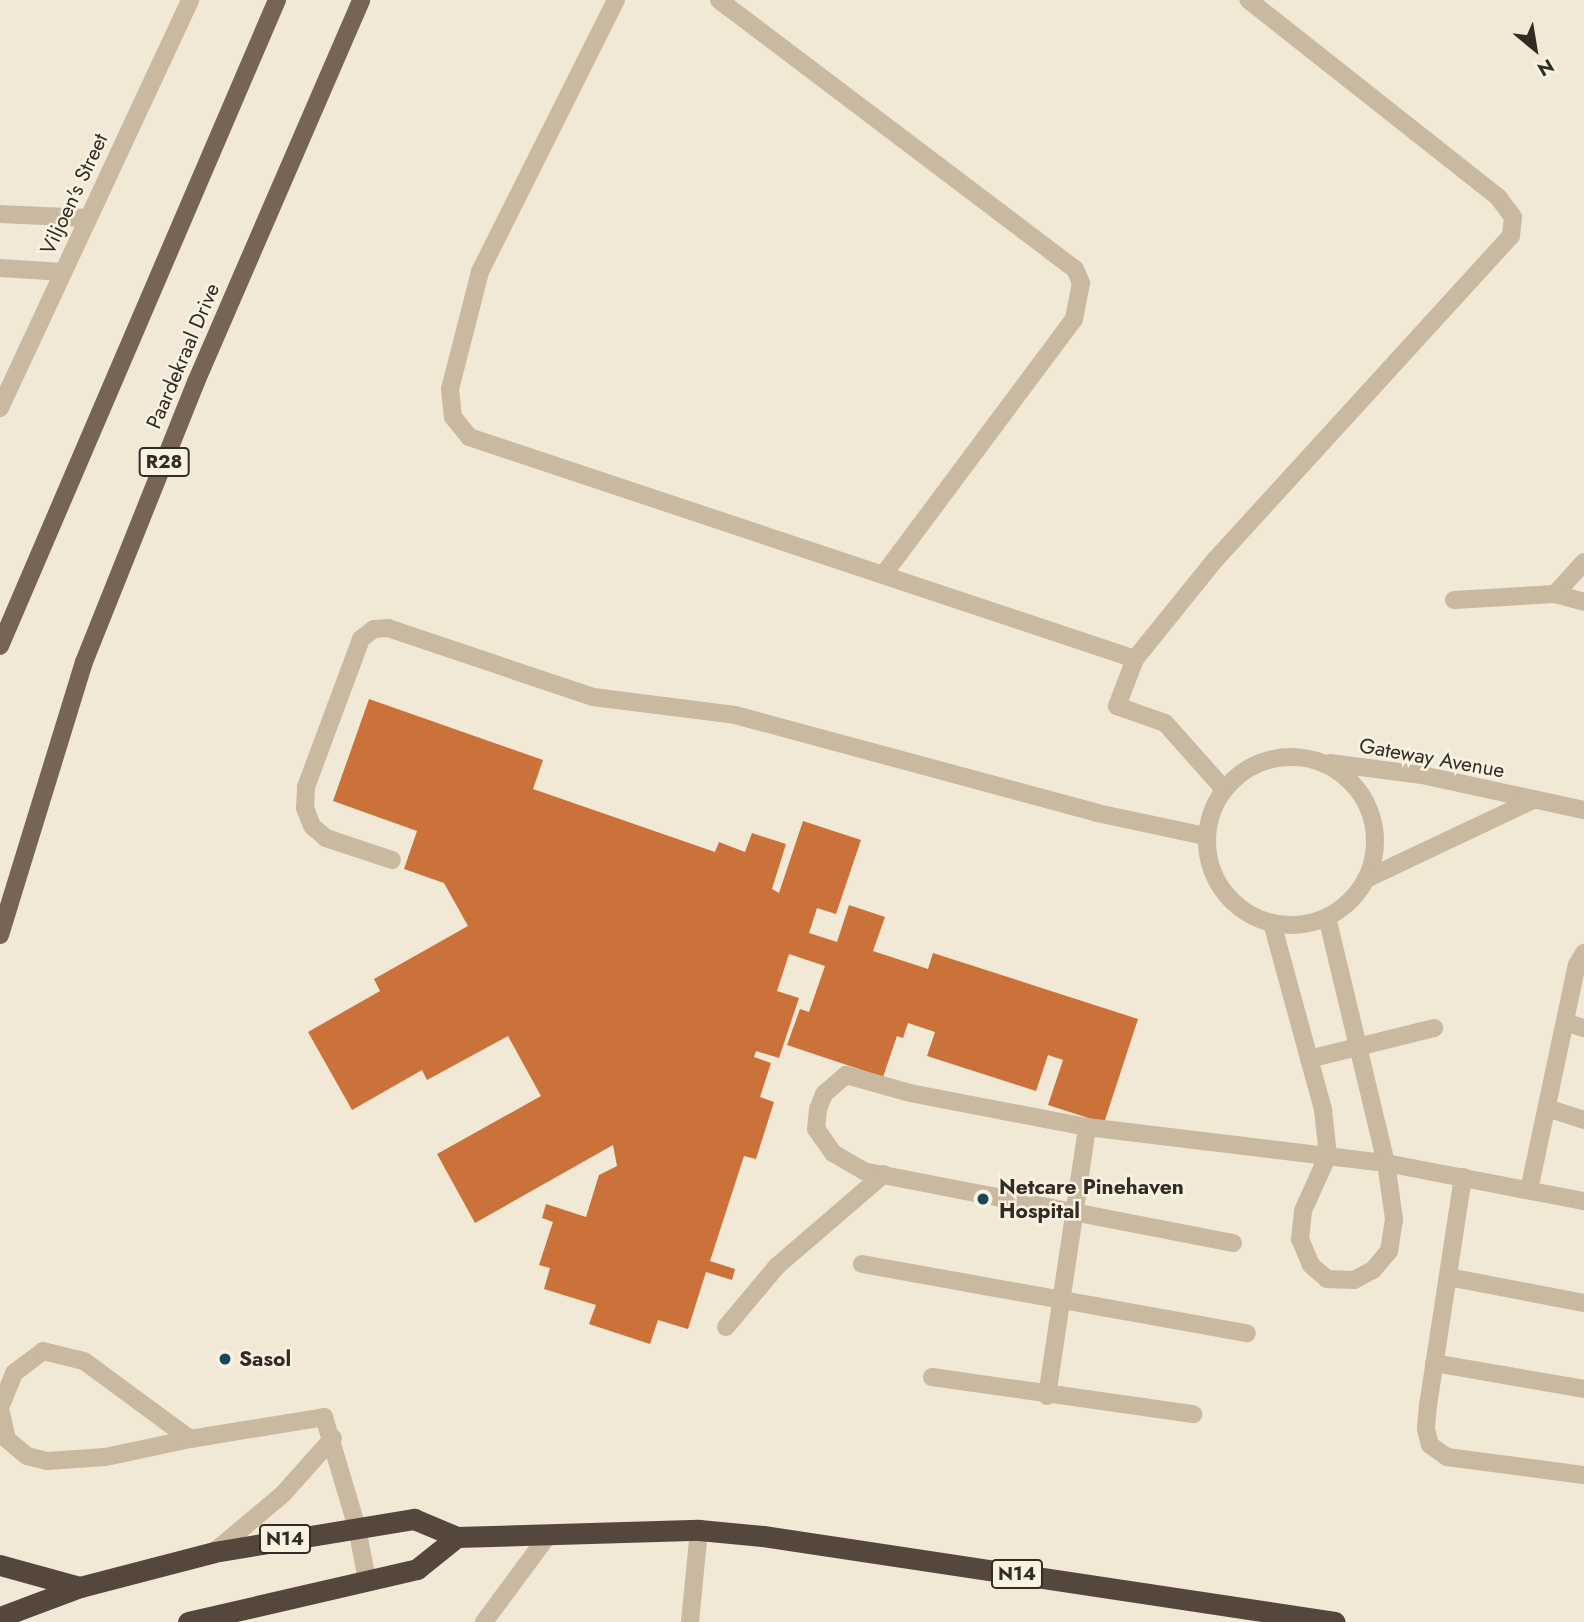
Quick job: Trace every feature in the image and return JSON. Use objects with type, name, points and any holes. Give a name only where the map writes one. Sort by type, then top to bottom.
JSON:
[{"type":"highway","name":"N14","points":[[0,1616],[80,1587],[214,1552],[414,1519],[457,1536],[699,1530],[763,1536],[1335,1622]]},
{"type":"highway","points":[[188,1622],[417,1569],[457,1536]]},
{"type":"highway","points":[[0,1566],[80,1587]]},
{"type":"main road","points":[[0,646],[276,0]]},
{"type":"main road","name":"Paardekraal Drive","points":[[0,935],[84,662],[196,382],[361,0]]},
{"type":"street","name":"Viljoen's Street","points":[[0,408],[190,0]]},
{"type":"street","points":[[615,0],[480,272],[450,389],[453,417],[469,437],[886,573],[1135,659]]},
{"type":"street","points":[[719,0],[1075,269],[1081,283],[1074,319],[886,573]]},
{"type":"street","points":[[1223,788],[1165,723],[1117,706],[1135,659],[1215,560],[1511,236],[1513,217],[1498,197],[1249,0]]},
{"type":"street","points":[[0,214],[88,218]]},
{"type":"street","points":[[0,268],[63,272]]},
{"type":"street","points":[[1555,594],[1584,562]]},
{"type":"street","points":[[1454,600],[1555,594],[1584,602]]},
{"type":"street","points":[[392,860],[326,838],[312,826],[305,808],[306,787],[361,639],[374,629],[388,628],[593,697],[736,715],[1097,813],[1206,836]]},
{"type":"street","points":[[1296,756],[1324,762],[1347,776],[1359,791],[1375,824],[1375,852],[1366,879],[1350,901],[1327,917],[1300,925],[1272,923],[1250,915],[1223,892],[1208,860],[1206,836],[1211,811],[1223,788],[1242,770],[1268,759],[1296,756]]},
{"type":"street","name":"Gateway Avenue","points":[[1324,762],[1422,775],[1584,810]]},
{"type":"street","name":"Gateway Avenue","points":[[1366,879],[1533,800]]},
{"type":"street","points":[[1272,923],[1322,1110],[1328,1155],[1303,1211],[1300,1238],[1311,1265],[1327,1279],[1354,1280],[1373,1270],[1389,1251],[1394,1219],[1386,1163],[1327,917]]},
{"type":"street","points":[[1529,1190],[1565,1022],[1584,953]]},
{"type":"street","points":[[1565,1022],[1584,1028]]},
{"type":"street","points":[[1308,1059],[1434,1028]]},
{"type":"street","points":[[1233,1243],[1072,1214],[846,1165],[816,1129],[824,1094],[846,1075],[910,1093],[1087,1127],[1386,1163],[1584,1201]]},
{"type":"street","points":[[1546,1108],[1584,1119]]},
{"type":"street","points":[[1047,1396],[1059,1300],[1087,1127]]},
{"type":"street","points":[[726,1327],[777,1266],[884,1174]]},
{"type":"street","points":[[1463,1177],[1434,1363],[1426,1429],[1430,1445],[1447,1457],[1584,1475]]},
{"type":"street","points":[[862,1264],[1247,1333]]},
{"type":"street","points":[[1448,1277],[1584,1303]]},
{"type":"street","points":[[190,1439],[84,1361],[43,1351],[14,1373],[0,1408],[7,1439],[27,1456],[47,1461],[105,1457],[190,1439],[324,1417],[333,1438],[367,1580]]},
{"type":"street","points":[[1434,1363],[1584,1389]]},
{"type":"street","points":[[932,1377],[1047,1396],[1194,1414]]},
{"type":"street","points":[[214,1552],[283,1494],[333,1438]]},
{"type":"street","points":[[690,1622],[699,1530]]},
{"type":"street","points":[[484,1622],[549,1534]]},
{"type":"building","points":[[369,699],[543,760],[533,789],[715,852],[719,842],[745,852],[752,833],[786,844],[772,889],[779,893],[803,821],[861,840],[836,914],[817,908],[809,933],[837,942],[849,905],[885,917],[873,951],[928,969],[933,953],[1138,1019],[1104,1123],[1048,1105],[1063,1060],[1048,1055],[1036,1091],[927,1056],[935,1032],[908,1023],[903,1038],[897,1036],[883,1077],[787,1045],[800,1009],[809,1012],[825,966],[789,954],[777,991],[799,998],[779,1058],[756,1051],[754,1057],[771,1063],[760,1097],[774,1102],[756,1159],[744,1156],[710,1261],[735,1269],[732,1280],[706,1272],[688,1329],[658,1320],[650,1344],[589,1324],[596,1305],[544,1289],[550,1268],[539,1265],[553,1222],[542,1218],[546,1204],[586,1217],[599,1175],[617,1166],[613,1145],[475,1223],[437,1154],[541,1096],[508,1036],[427,1080],[422,1070],[352,1110],[308,1032],[380,991],[374,979],[468,926],[444,883],[404,869],[417,831],[333,801]]},
{"type":"place","name":"Netcare Pinehaven Hospital","points":[[983,1199]]},
{"type":"place","name":"Sasol","points":[[225,1359]]}]
